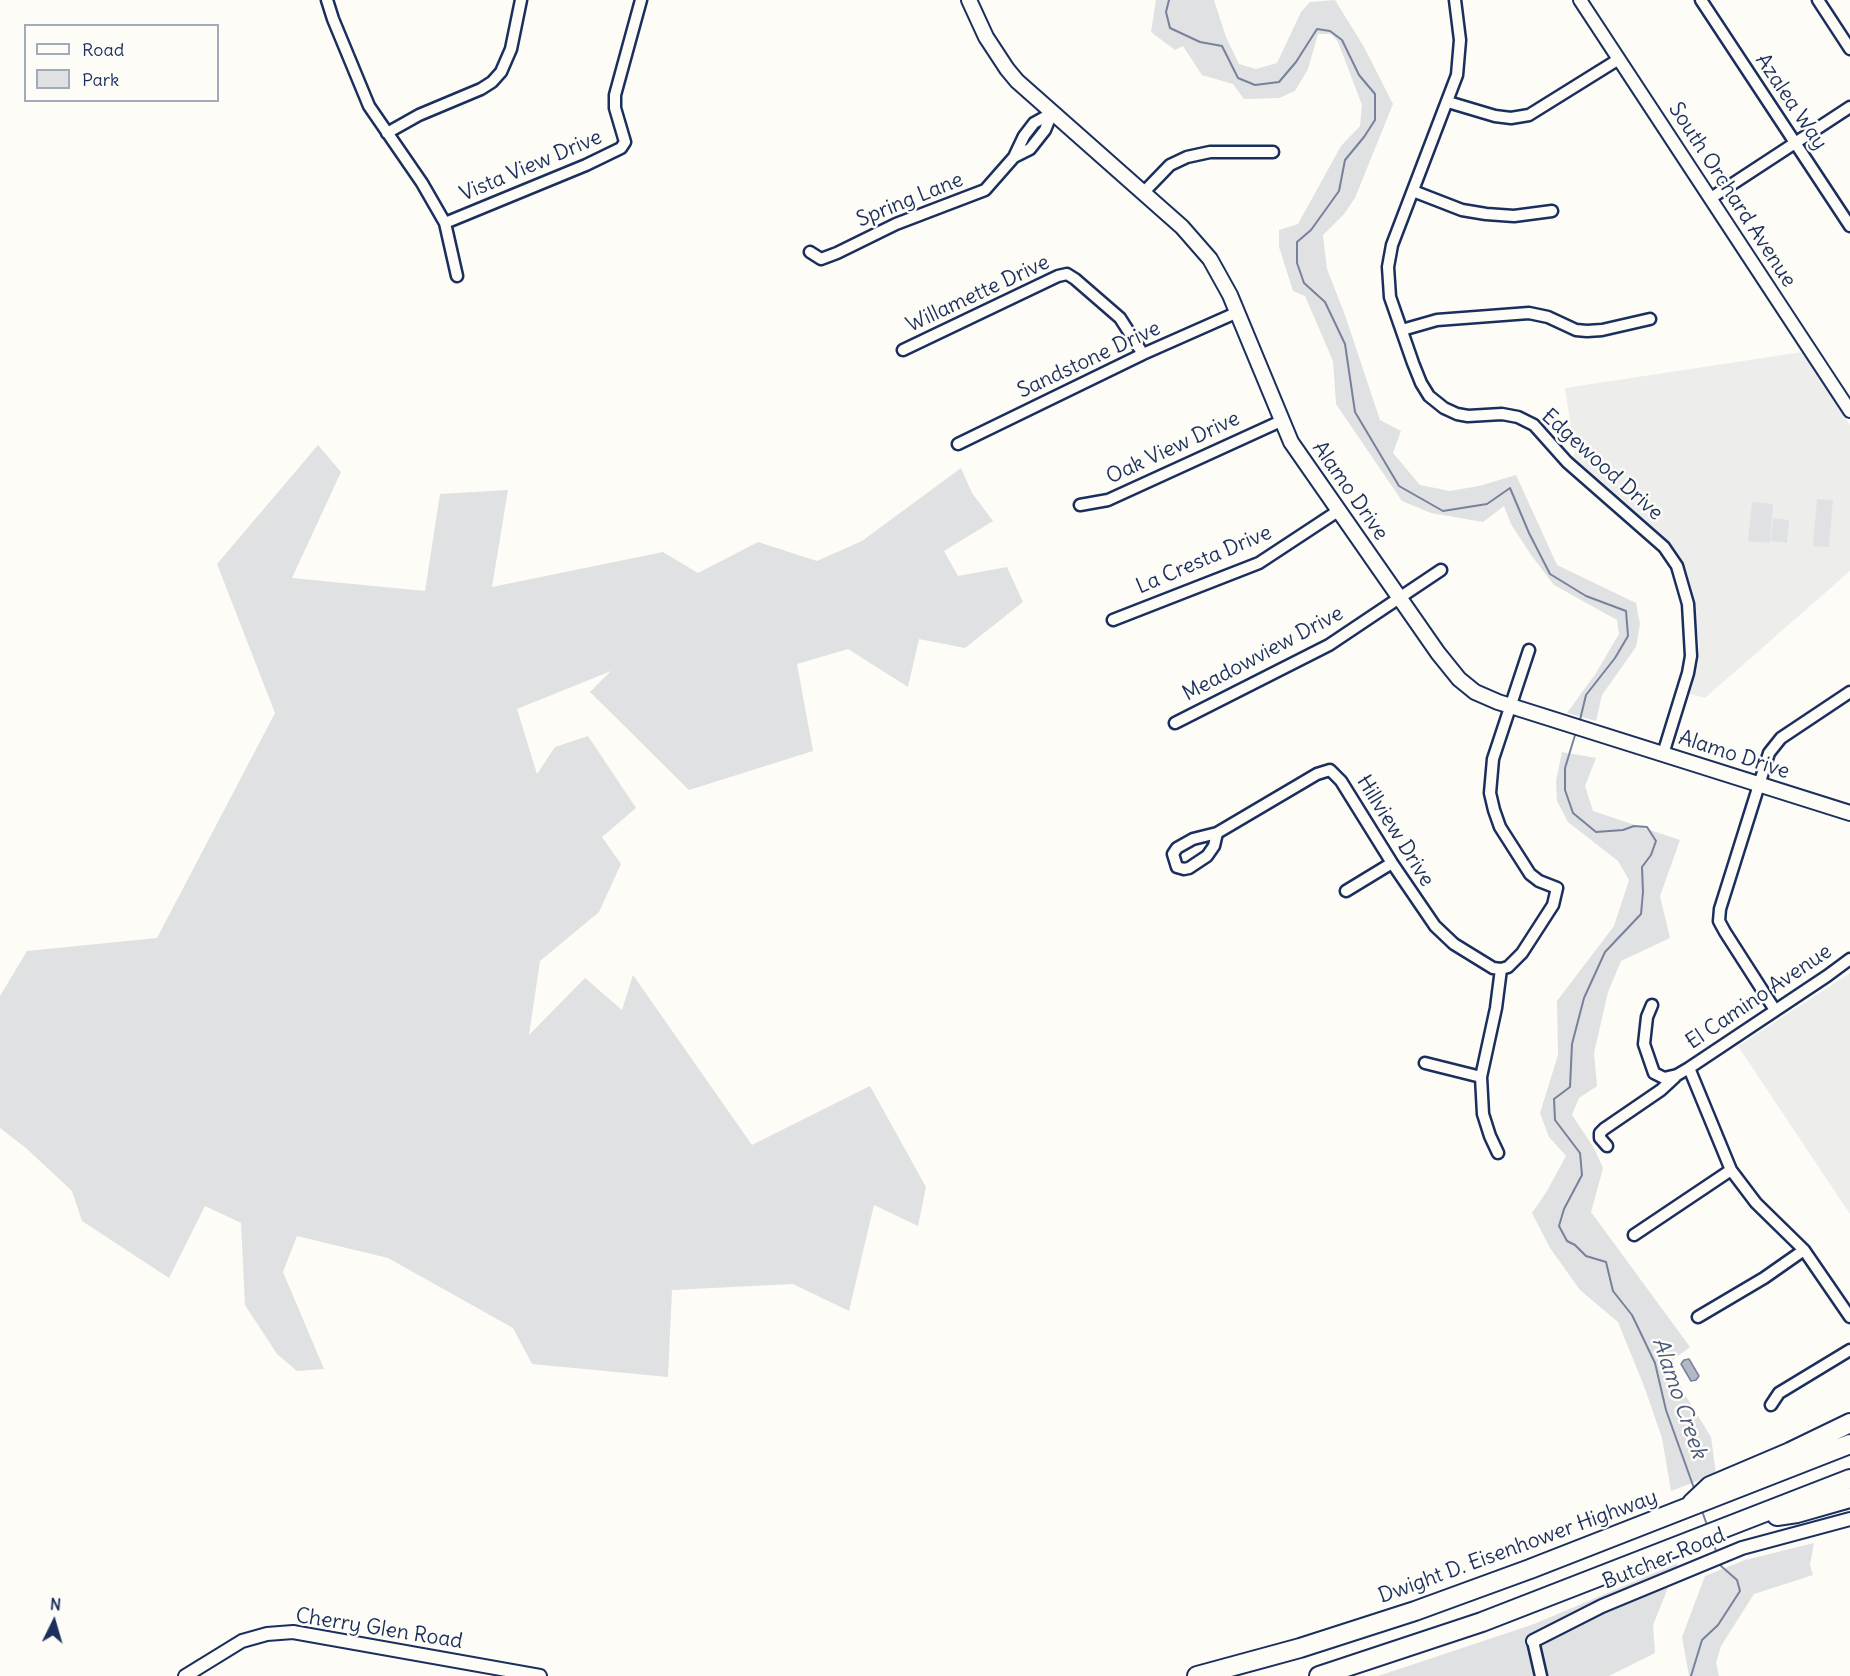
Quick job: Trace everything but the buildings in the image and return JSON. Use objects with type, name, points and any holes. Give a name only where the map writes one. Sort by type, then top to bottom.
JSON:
[{"type":"highway","points":[[1712,1492],[1850,1423]]},
{"type":"highway","points":[[1712,1492],[1850,1444]]},
{"type":"highway","points":[[1319,1676],[1482,1622],[1850,1479]]},
{"type":"highway","name":"Dwight D. Eisenhower Highway","points":[[1197,1676],[1300,1648],[1415,1611],[1685,1509],[1712,1492]]},
{"type":"highway","points":[[1729,1526],[1797,1513],[1850,1498]]},
{"type":"main road","name":"Alamo Drive","points":[[969,0],[986,37],[1007,69],[1025,90],[1200,245],[1221,275],[1291,442],[1398,598],[1448,668],[1459,679],[1475,692],[1511,707],[1850,813]]},
{"type":"street","points":[[327,0],[369,106],[422,183],[445,223],[458,276]]},
{"type":"street","points":[[387,133],[419,115],[481,89],[492,82],[501,72],[511,49],[521,0]]},
{"type":"street","name":"Vista View Drive","points":[[445,223],[621,148],[625,142],[615,108],[615,95],[641,0]]},
{"type":"street","name":"Edgewood Drive","points":[[1455,0],[1460,40],[1457,75],[1392,245],[1388,267],[1390,297],[1417,373],[1429,396],[1444,408],[1457,414],[1468,416],[1502,414],[1518,417],[1534,425],[1567,462],[1664,547],[1677,566],[1688,604],[1691,656],[1663,754]]},
{"type":"street","name":"South Orchard Avenue","points":[[1580,0],[1850,411]]},
{"type":"street","name":"Azalea Way","points":[[1701,0],[1850,226]]},
{"type":"street","points":[[1818,0],[1850,49]]},
{"type":"street","points":[[1448,102],[1496,116],[1511,118],[1529,115],[1619,59]]},
{"type":"street","points":[[1710,198],[1850,107]]},
{"type":"street","name":"Spring Lane","points":[[810,252],[821,259],[896,224],[985,190],[1014,157],[1024,136],[1034,123],[1052,113]]},
{"type":"street","points":[[1143,193],[1170,165],[1187,158],[1210,152],[1273,152]]},
{"type":"street","points":[[1413,190],[1462,210],[1486,214],[1514,216],[1552,211]]},
{"type":"street","name":"Willamette Drive","points":[[903,350],[1058,276],[1067,274],[1120,318],[1143,354]]},
{"type":"street","name":"Sandstone Drive","points":[[958,444],[1143,354],[1238,312]]},
{"type":"street","points":[[1402,330],[1437,320],[1529,312],[1548,317],[1576,330],[1587,331],[1602,330],[1650,319]]},
{"type":"street","name":"Oak View Drive","points":[[1080,505],[1108,500],[1281,421]]},
{"type":"street","name":"La Cresta Drive","points":[[1113,620],[1259,563],[1338,511]]},
{"type":"street","name":"Meadowview Drive","points":[[1175,723],[1329,645],[1441,570]]},
{"type":"street","points":[[1498,1153],[1483,1113],[1481,1077],[1496,1008],[1501,969],[1508,966],[1522,953],[1553,905],[1557,888],[1539,881],[1530,874],[1500,826],[1490,793],[1493,759],[1529,650]]},
{"type":"street","points":[[1775,1010],[1719,921],[1723,898],[1769,753],[1781,738],[1850,692]]},
{"type":"street","name":"Hillview Drive","points":[[1216,833],[1317,774],[1330,770],[1341,781],[1434,926],[1468,953],[1493,968],[1501,969]]},
{"type":"street","points":[[1346,891],[1392,863]]},
{"type":"street","name":"El Camino Avenue","points":[[1607,1146],[1600,1138],[1600,1133],[1604,1129],[1677,1075],[1850,959]]},
{"type":"street","points":[[1652,1005],[1647,1017],[1644,1036],[1650,1063],[1654,1072],[1664,1078],[1677,1075]]},
{"type":"street","points":[[1425,1063],[1481,1077]]},
{"type":"street","points":[[1689,1068],[1731,1170],[1751,1198],[1804,1250],[1850,1317]]},
{"type":"street","points":[[1634,1235],[1731,1170]]},
{"type":"street","points":[[1698,1317],[1764,1278],[1804,1250]]},
{"type":"street","points":[[1771,1405],[1779,1393],[1850,1350]]},
{"type":"street","name":"Butcher Road","points":[[1541,1676],[1533,1641],[1602,1606],[1742,1548],[1850,1519]]},
{"type":"street","name":"Cherry Glen Road","points":[[185,1676],[242,1641],[267,1634],[293,1632],[540,1676]]},
{"type":"shaded area","points":[[1802,352],[1850,425],[1850,571],[1705,698],[1689,694],[1698,663],[1699,644],[1692,591],[1686,571],[1672,548],[1662,537],[1571,457],[1575,453],[1565,388]]},
{"type":"shaded area","points":[[1850,973],[1850,1214],[1738,1046]]},
{"type":"shaded area","points":[[1689,1359],[1699,1376],[1696,1380],[1691,1381],[1681,1364],[1684,1360]]},
{"type":"green space","points":[[1156,0],[1214,0],[1226,37],[1239,64],[1256,69],[1277,63],[1301,12],[1310,2],[1335,0],[1364,47],[1393,104],[1355,198],[1344,214],[1323,235],[1327,269],[1380,420],[1401,431],[1393,453],[1420,485],[1450,491],[1479,486],[1516,475],[1557,565],[1636,603],[1640,624],[1636,647],[1602,695],[1596,721],[1567,713],[1596,673],[1619,634],[1617,620],[1554,585],[1511,524],[1504,506],[1483,522],[1431,513],[1402,501],[1336,404],[1333,361],[1305,296],[1293,291],[1279,247],[1279,230],[1298,224],[1341,146],[1360,126],[1362,105],[1338,42],[1331,34],[1318,34],[1308,69],[1295,91],[1279,98],[1244,99],[1233,84],[1202,75],[1183,46],[1175,50],[1151,32]]},
{"type":"green space","points":[[318,445],[341,472],[292,578],[425,591],[440,494],[508,490],[492,587],[663,552],[698,573],[758,542],[817,561],[862,541],[961,468],[972,493],[993,521],[944,551],[958,576],[1007,567],[1023,602],[965,648],[919,639],[908,687],[848,649],[797,664],[813,751],[689,790],[590,692],[611,671],[517,709],[537,774],[555,747],[588,736],[636,808],[602,837],[621,864],[599,912],[540,961],[529,1035],[585,978],[622,1010],[633,975],[752,1145],[870,1086],[926,1187],[918,1226],[874,1205],[849,1311],[793,1284],[672,1290],[668,1377],[532,1364],[513,1328],[388,1258],[297,1236],[283,1272],[324,1369],[297,1371],[277,1354],[245,1305],[241,1223],[205,1206],[169,1278],[82,1221],[72,1191],[26,1148],[0,1128],[0,996],[27,951],[157,938],[275,713],[217,564]]},
{"type":"green space","points":[[1817,499],[1833,500],[1829,547],[1813,546]]},
{"type":"green space","points":[[1752,502],[1773,504],[1770,543],[1748,541]]},
{"type":"green space","points":[[1773,518],[1789,520],[1787,543],[1771,541]]},
{"type":"green space","points":[[1562,752],[1596,758],[1585,786],[1593,811],[1680,840],[1660,896],[1670,938],[1621,961],[1608,992],[1594,1053],[1597,1086],[1579,1098],[1572,1115],[1594,1148],[1603,1168],[1591,1212],[1690,1347],[1670,1362],[1684,1393],[1711,1437],[1716,1474],[1671,1491],[1662,1438],[1618,1322],[1580,1290],[1550,1248],[1532,1213],[1566,1156],[1549,1137],[1540,1113],[1558,1055],[1557,1001],[1614,926],[1629,880],[1618,861],[1568,822],[1557,801],[1556,781]]},
{"type":"green space","points":[[1814,1543],[1810,1565],[1813,1575],[1754,1594],[1721,1646],[1716,1663],[1719,1676],[1689,1676],[1682,1637],[1705,1576],[1745,1560]]},
{"type":"green space","points":[[1678,1563],[1653,1625],[1655,1653],[1609,1676],[1378,1676],[1534,1624]]},
{"type":"waterway","name":"Alamo Creek","points":[[1169,0],[1166,12],[1170,28],[1200,42],[1222,46],[1238,78],[1255,85],[1279,82],[1296,62],[1317,29],[1330,31],[1342,40],[1359,75],[1375,94],[1375,120],[1345,160],[1339,191],[1311,230],[1297,242],[1297,263],[1304,283],[1325,302],[1345,344],[1355,412],[1399,486],[1443,511],[1487,504],[1510,488],[1550,574],[1586,596],[1626,611],[1628,636],[1615,658],[1586,695],[1579,724]]},
{"type":"waterway","name":"Alamo Creek","points":[[1576,732],[1565,768],[1565,790],[1573,813],[1596,832],[1623,830],[1634,826],[1647,827],[1656,841],[1651,855],[1642,867],[1641,914],[1605,952],[1584,998],[1572,1044],[1570,1087],[1554,1099],[1555,1120],[1580,1153],[1582,1175],[1564,1209],[1559,1226],[1567,1241],[1575,1245],[1586,1256],[1606,1262],[1613,1291],[1632,1315],[1655,1363],[1666,1410],[1695,1491]]},
{"type":"waterway","name":"Alamo Creek","points":[[1702,1511],[1707,1525]]},
{"type":"waterway","name":"Alamo Creek","points":[[1712,1539],[1717,1554]]},
{"type":"waterway","name":"Alamo Creek","points":[[1691,1676],[1702,1640],[1718,1625],[1740,1591],[1737,1580],[1721,1566],[1720,1562]]}]
